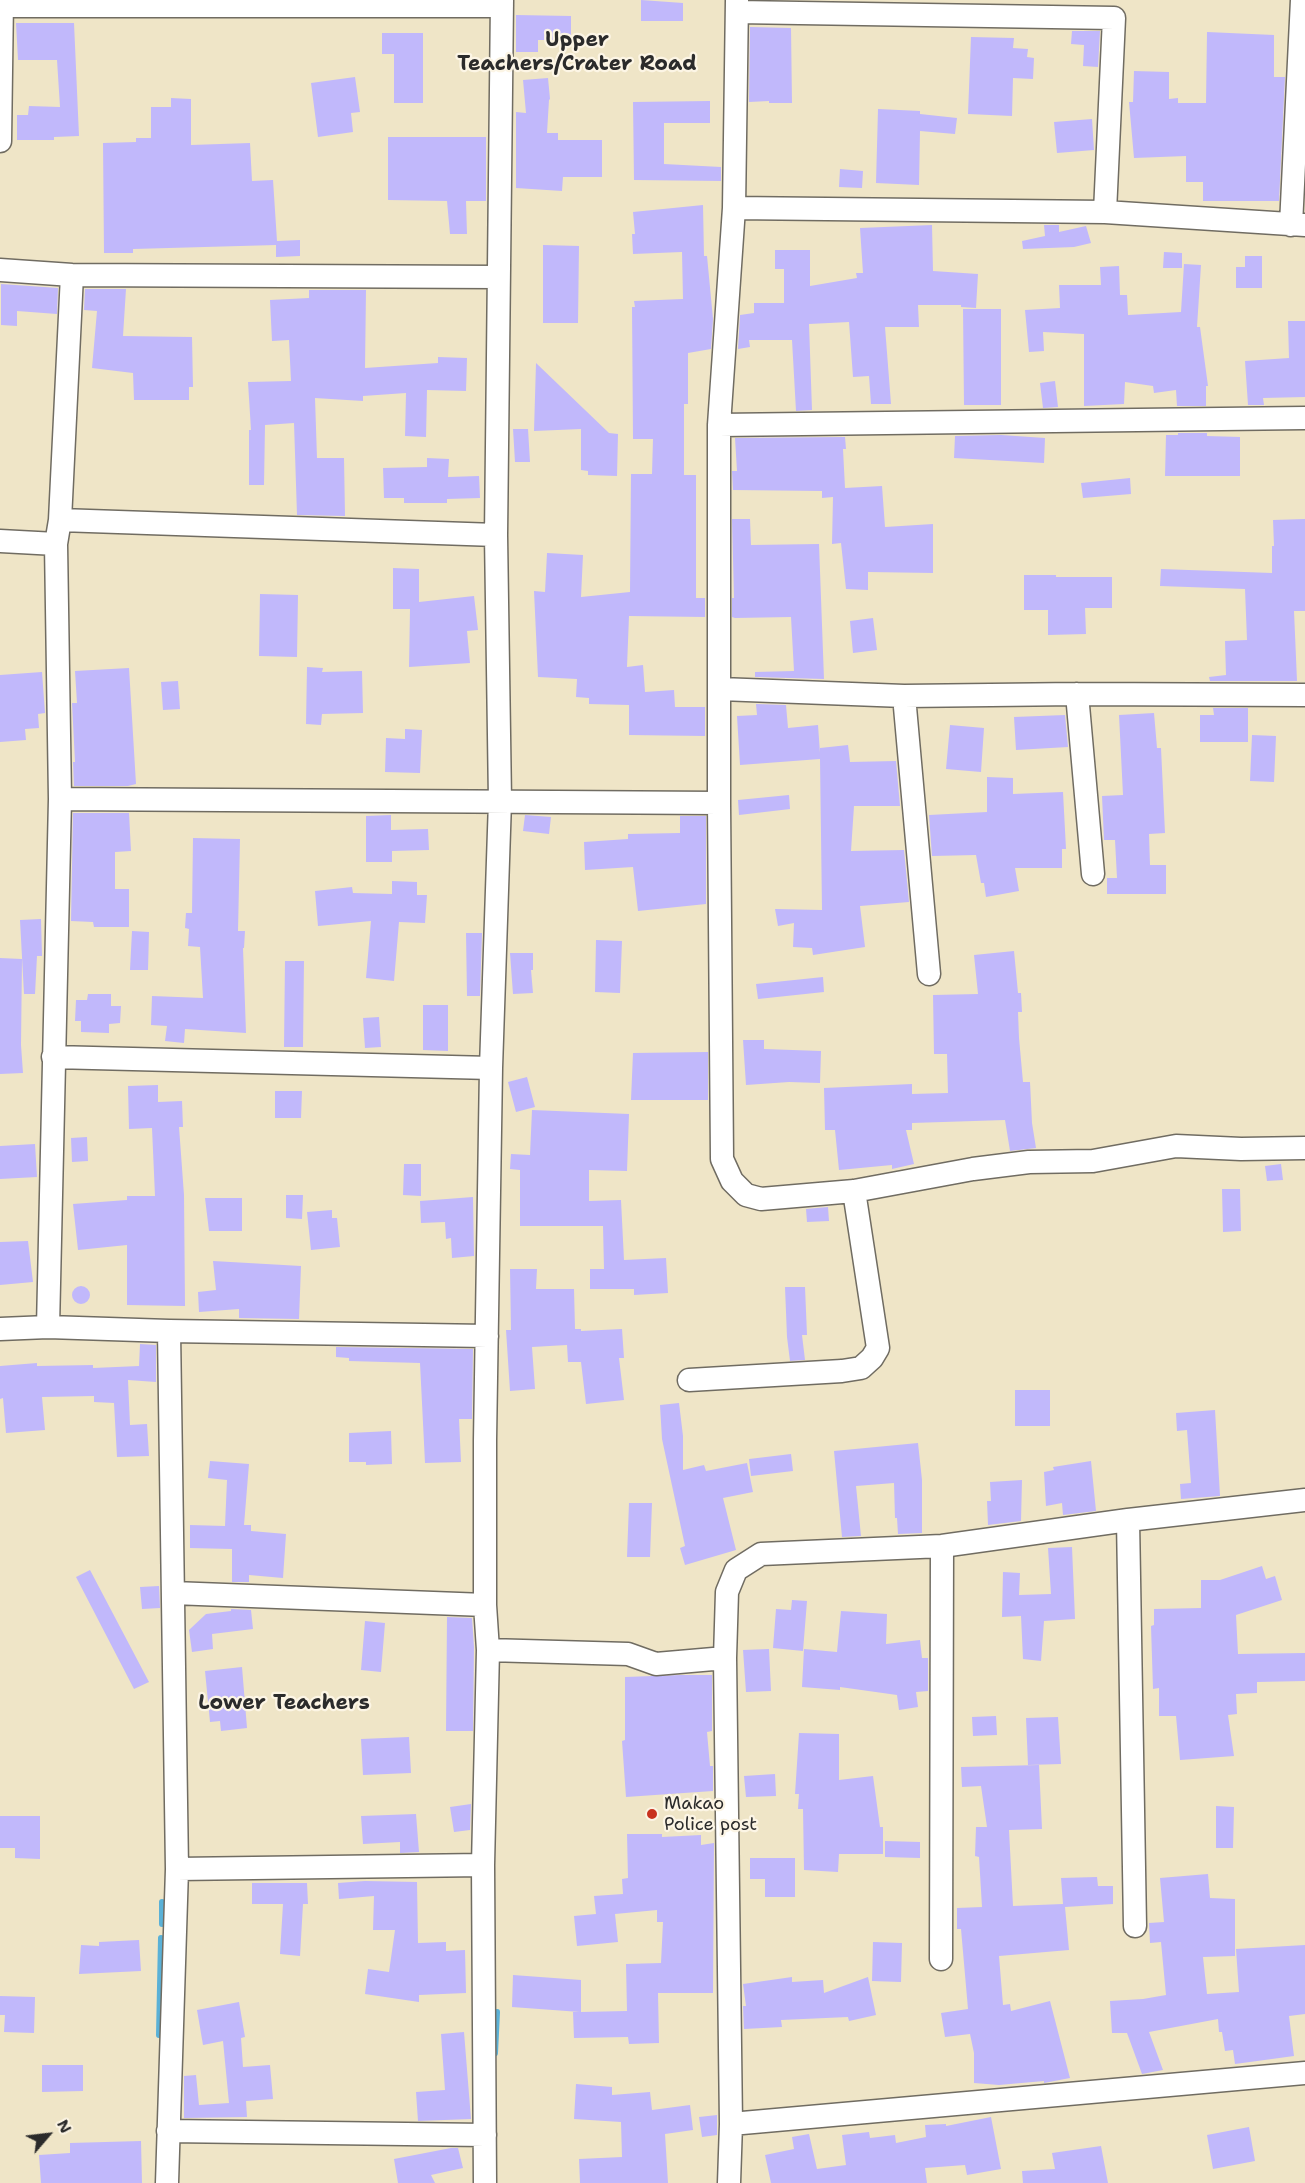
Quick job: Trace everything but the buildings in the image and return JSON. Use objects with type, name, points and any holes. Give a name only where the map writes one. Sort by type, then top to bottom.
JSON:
[{"type":"street","points":[[734,208],[1105,212],[1298,225],[1302,0]]},
{"type":"street","points":[[0,141],[2,3],[502,3],[496,535],[500,801],[491,1068],[487,1336],[485,1605],[488,1650],[483,1865],[485,2183]]},
{"type":"street","points":[[1105,212],[1115,9],[737,6],[734,208],[719,425],[722,1159],[732,1181],[746,1195],[760,1198],[854,1191],[973,1169],[1029,1162],[1093,1161],[1176,1146],[1241,1149],[1305,1148]]},
{"type":"street","points":[[0,270],[72,274],[498,277]]},
{"type":"street","points":[[48,1327],[60,799],[56,544],[60,520],[72,274]]},
{"type":"street","points":[[719,425],[1305,418]]},
{"type":"street","points":[[60,520],[496,535]]},
{"type":"street","points":[[0,541],[56,544]]},
{"type":"street","points":[[720,689],[904,696],[1305,695]]},
{"type":"street","points":[[1077,694],[1093,874]]},
{"type":"street","points":[[904,696],[929,974]]},
{"type":"street","points":[[60,799],[719,803]]},
{"type":"street","points":[[53,1057],[491,1068]]},
{"type":"street","points":[[689,1380],[842,1371],[861,1368],[872,1358],[878,1348],[854,1191]]},
{"type":"street","points":[[0,1329],[48,1327],[487,1336]]},
{"type":"street","points":[[168,2183],[177,1869],[170,1331]]},
{"type":"street","points":[[729,2183],[731,2124],[725,1658],[727,1592],[736,1570],[761,1554],[942,1546],[1128,1520],[1305,1500]]},
{"type":"street","points":[[1128,1520],[1135,1926]]},
{"type":"street","points":[[941,1959],[942,1546]]},
{"type":"street","points":[[172,1593],[485,1605]]},
{"type":"street","points":[[488,1650],[628,1654],[656,1664],[725,1658]]},
{"type":"street","points":[[177,1869],[483,1865]]},
{"type":"street","points":[[731,2124],[1305,2073]]},
{"type":"street","points":[[168,2131],[485,2135]]},
{"type":"waterway","points":[[162,1902],[162,1924]]},
{"type":"waterway","points":[[159,2035],[161,1938]]},
{"type":"waterway","points":[[495,2053],[497,2012]]},
{"type":"place","name":"Makao Police post","points":[[652,1814]]},
{"type":"district","name":"Upper Teachers/Crater Road","points":[[577,53]]},
{"type":"district","name":"Lower Teachers","points":[[284,1704]]}]
